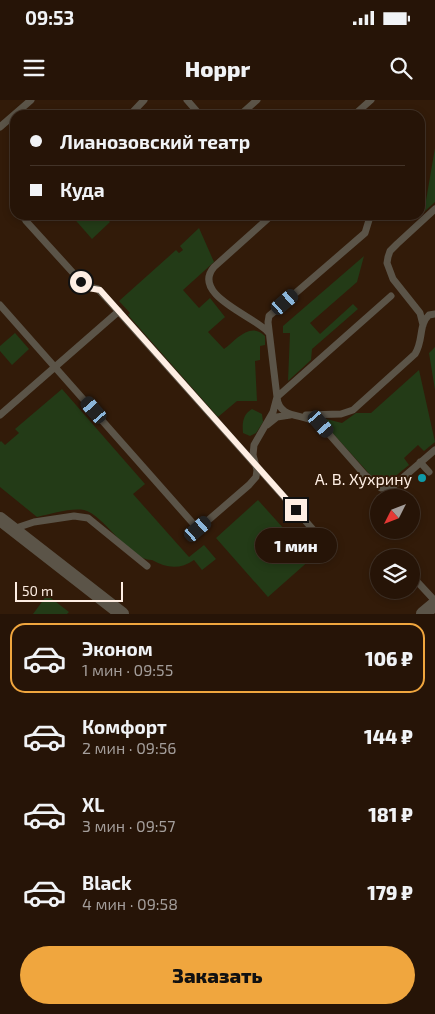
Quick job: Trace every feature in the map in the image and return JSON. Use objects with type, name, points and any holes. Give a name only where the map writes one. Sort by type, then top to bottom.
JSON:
[{"type":"street","points":[[0,519],[122,614]]},
{"type":"street","points":[[423,614],[435,602]]},
{"type":"lane","points":[[20,110],[31,100]]},
{"type":"lane","points":[[135,110],[144,100]]},
{"type":"lane","points":[[187,100],[196,110]]},
{"type":"lane","points":[[246,110],[257,100]]},
{"type":"lane","points":[[360,110],[371,100]]},
{"type":"lane","points":[[0,127],[10,118]]},
{"type":"lane","points":[[425,218],[435,209]]},
{"type":"lane","points":[[26,220],[81,282],[88,288],[100,290],[326,544]]},
{"type":"lane","points":[[266,220],[214,267],[209,275],[210,284],[216,294],[262,326],[270,334]]},
{"type":"lane","points":[[251,320],[262,320],[269,316],[365,233],[369,220]]},
{"type":"lane","points":[[232,438],[238,442],[246,443],[254,439],[277,417],[341,414],[353,410],[415,354],[420,344],[423,324],[420,314],[393,279],[387,263],[390,252],[423,220]]},
{"type":"lane","points":[[0,305],[198,529],[252,482],[256,474],[256,464],[252,450],[273,412],[277,397],[391,296]]},
{"type":"lane","points":[[0,415],[119,311]]},
{"type":"lane","points":[[423,324],[430,315],[435,314]]},
{"type":"lane","points":[[269,316],[268,322],[278,405],[287,414],[321,424],[365,475],[381,488],[391,488],[435,450]]},
{"type":"lane","points":[[420,462],[429,472]]},
{"type":"lane","points":[[13,529],[34,522],[74,516],[88,518],[147,566]]},
{"type":"lane","points":[[420,585],[435,602]]},
{"type":"green space","points":[[435,148],[435,202],[425,211]]},
{"type":"green space","points":[[75,220],[108,220],[110,222],[92,239]]},
{"type":"green space","points":[[199,228],[214,262],[183,290],[199,308],[210,298],[225,317],[208,332],[224,349],[238,337],[249,331],[254,330],[265,336],[265,345],[260,346],[260,360],[255,361],[257,401],[237,401],[218,417],[128,315],[130,313],[119,301],[176,250],[179,253],[183,250],[180,246]]},
{"type":"green space","points":[[364,256],[357,282],[310,323],[320,334],[353,304],[358,309],[312,349],[311,360],[288,381],[290,333],[283,333],[283,326]]},
{"type":"green space","points":[[15,333],[29,349],[12,365],[0,351],[0,346]]},
{"type":"green space","points":[[435,347],[435,390],[429,353]]},
{"type":"green space","points":[[419,370],[435,442],[424,451],[418,445],[404,458],[409,465],[387,483],[379,483],[318,417],[342,423],[356,413],[371,413]]},
{"type":"green space","points":[[62,389],[145,484],[133,494],[189,557],[204,545],[216,559],[202,570],[194,560],[178,567],[162,565],[135,553],[91,513],[84,510],[72,510],[37,517],[0,487],[0,442],[5,445],[19,433],[15,429]]},
{"type":"green space","points":[[252,409],[262,414],[263,422],[256,433],[250,436],[243,433],[243,426],[245,416]]},
{"type":"green space","points":[[258,500],[311,559],[268,597],[216,538]]},
{"type":"green space","points":[[47,595],[69,612],[67,614],[33,614]]},
{"type":"place","name":"А. В. Хухрину","points":[[422,478]]},
{"type":"route","points":[[81,282],[88,288],[100,290],[296,510]]}]
